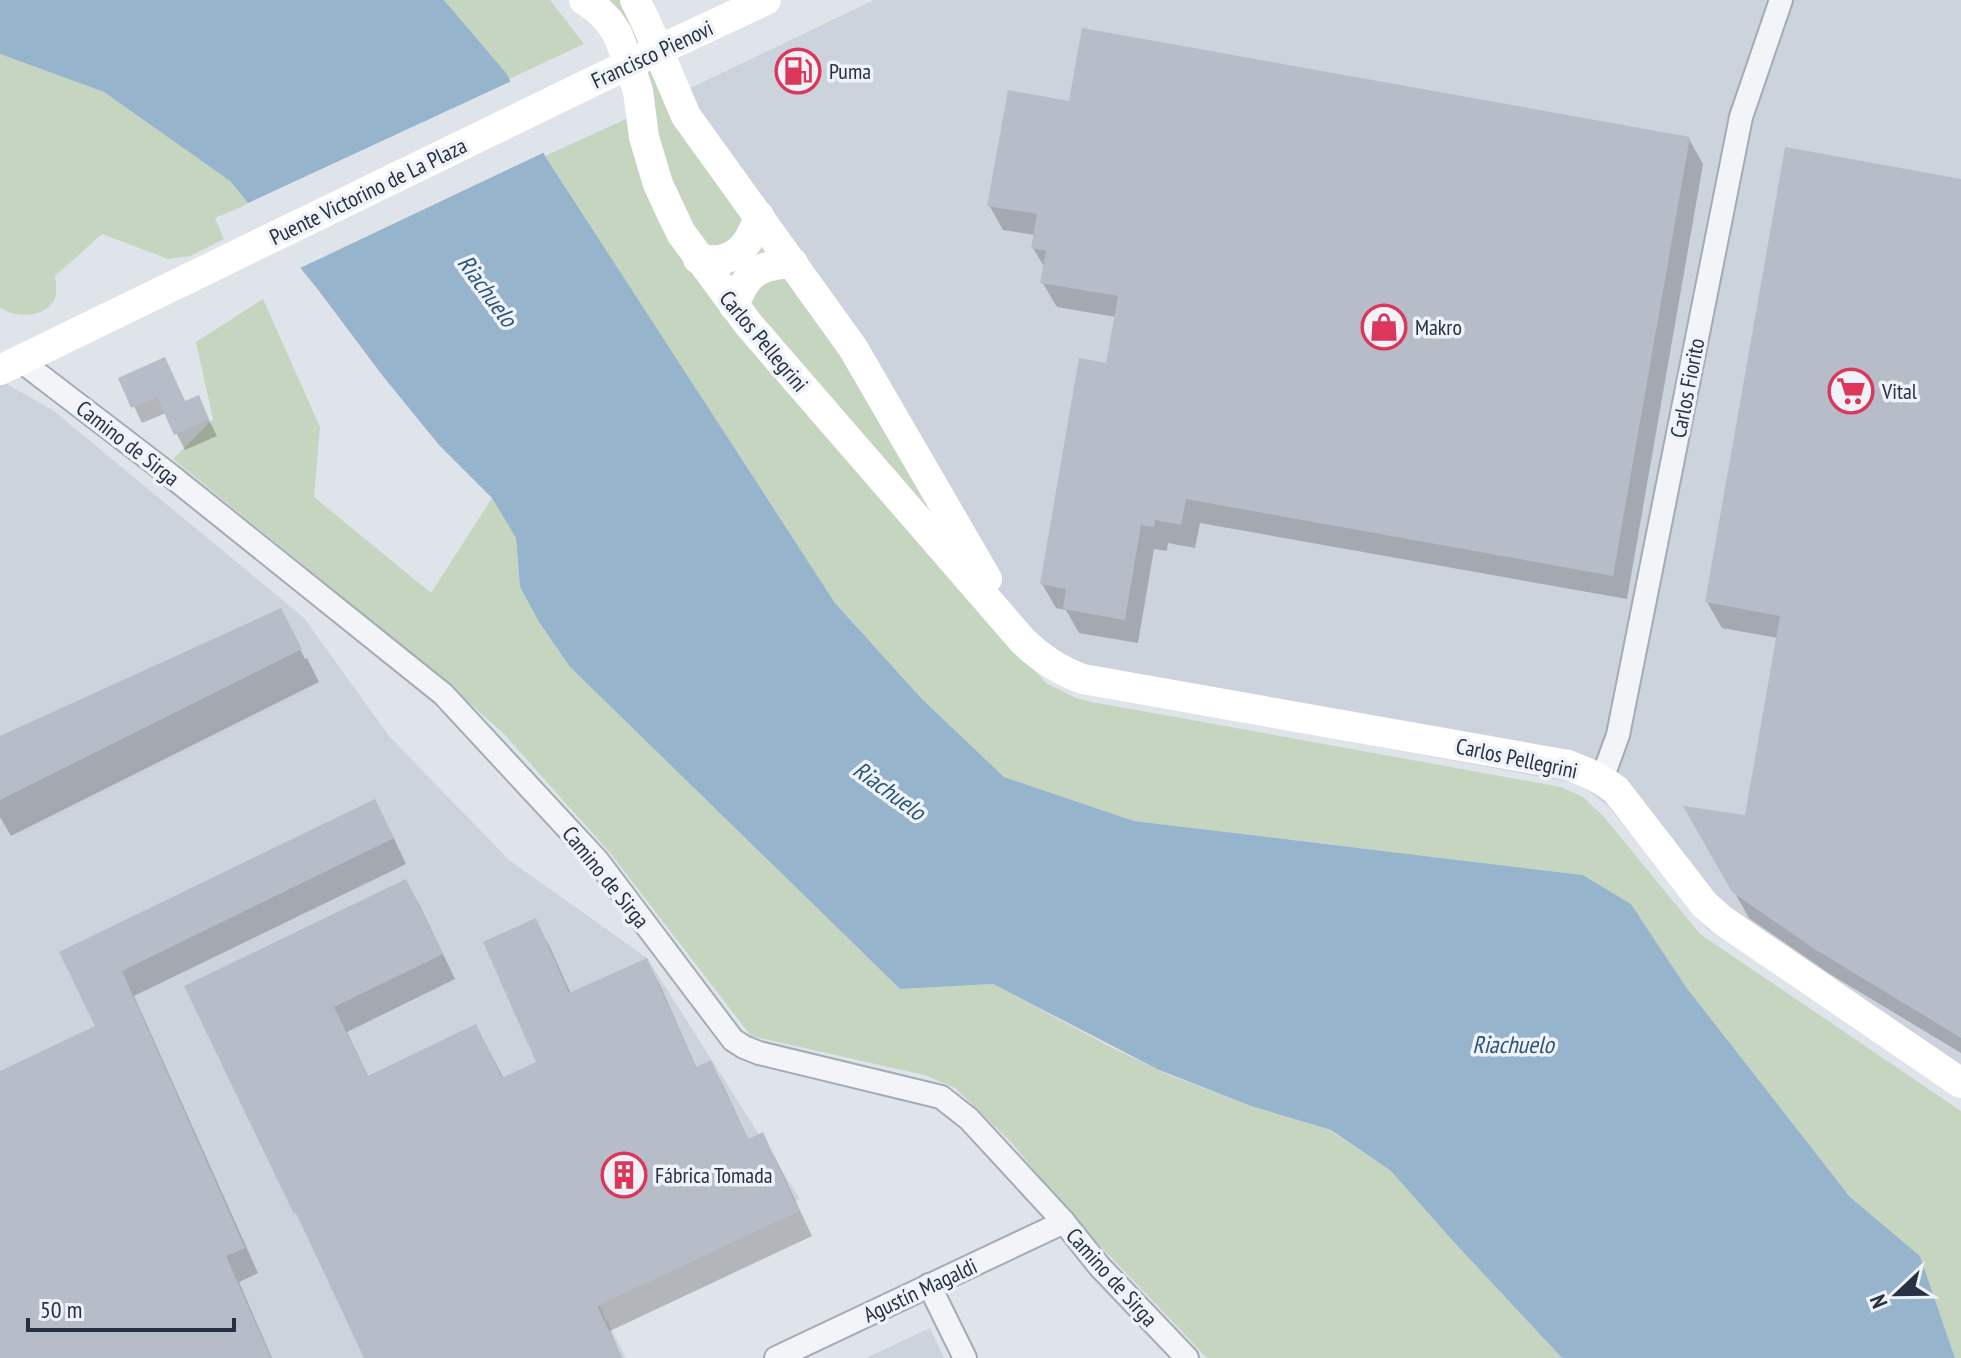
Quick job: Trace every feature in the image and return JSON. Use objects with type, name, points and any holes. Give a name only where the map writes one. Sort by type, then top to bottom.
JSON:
[{"type":"street","name":"Carlos Pellegrini","points":[[584,0],[597,9],[617,33],[638,91],[644,137],[658,184],[681,233],[698,259],[734,306],[1022,640],[1051,664],[1083,679],[1568,765],[1602,779],[1628,804],[1704,904],[1722,920],[1961,1083]]},
{"type":"street","name":"Carlos Pellegrini","points":[[635,0],[686,116],[853,348],[1022,640]]},
{"type":"street","name":"Francisco Pienovi","points":[[538,109],[766,0]]},
{"type":"street","name":"Carlos Fiorito","points":[[1602,779],[1618,735],[1741,117],[1781,0]]},
{"type":"street","name":"Puente Victorino de La Plaza","points":[[10,366],[538,109]]},
{"type":"street","points":[[698,259],[719,260],[739,252],[752,236],[759,216]]},
{"type":"street","points":[[734,306],[741,287],[754,273],[773,264],[793,263]]},
{"type":"street","name":"Camino de Sirga","points":[[10,366],[138,450],[443,694],[597,860],[733,1040],[759,1053],[941,1097],[969,1119],[1064,1222],[1100,1267],[1187,1358]]},
{"type":"street","name":"Agustín Magaldi","points":[[776,1358],[1064,1222]]},
{"type":"street","points":[[929,1285],[965,1358]]},
{"type":"shaded area","points":[[874,0],[1961,0],[1961,1073],[1708,930],[1608,806],[1580,784],[1076,691],[628,118]]},
{"type":"shaded area","points":[[0,380],[54,411],[304,618],[389,736],[509,860],[647,958],[800,1199],[598,1303],[626,1358],[0,1358]]},
{"type":"shaded area","points":[[930,1328],[944,1358],[866,1358]]},
{"type":"green space","points":[[444,0],[550,0],[584,44],[509,79]]},
{"type":"green space","points":[[584,0],[635,0],[759,216],[1022,640],[698,259],[638,91]]},
{"type":"green space","points":[[0,54],[104,92],[230,181],[248,204],[215,218],[224,239],[190,256],[168,259],[102,234],[55,276],[56,296],[48,307],[28,315],[0,307]]},
{"type":"green space","points":[[628,118],[642,184],[658,221],[733,319],[1046,683],[1076,698],[1092,702],[1561,787],[1583,797],[1604,817],[1700,934],[1961,1111],[1961,1358],[1955,1358],[1920,1256],[1850,1197],[1686,987],[1631,904],[1583,875],[1134,821],[1004,777],[922,699],[835,603],[545,156]]},
{"type":"green space","points":[[263,299],[320,427],[314,497],[431,593],[492,498],[516,538],[520,587],[539,622],[570,667],[900,989],[993,984],[1169,1075],[1251,1106],[1330,1130],[1391,1171],[1562,1358],[1207,1358],[1064,1208],[1012,1143],[955,1088],[924,1075],[751,1036],[611,854],[504,734],[433,671],[173,459],[213,419],[196,342]]},
{"type":"water","name":"Riachuelo","points":[[0,0],[444,0],[507,74],[545,156],[835,603],[922,699],[1004,777],[1134,821],[1583,875],[1631,904],[1686,987],[1850,1197],[1920,1256],[1955,1358],[1562,1358],[1391,1171],[1331,1130],[1251,1106],[1159,1070],[993,984],[900,989],[570,667],[539,622],[520,587],[516,538],[492,498],[439,445],[230,181],[104,92],[0,54]]},
{"type":"pier","points":[[514,80],[547,151],[296,270],[244,205]]},
{"type":"building","name":"Makro","points":[[1082,28],[1690,137],[1613,576],[1186,499],[1181,525],[1155,520],[1154,527],[1141,525],[1125,620],[1063,609],[1066,589],[1040,584],[1079,358],[1106,363],[1118,296],[1040,283],[1046,251],[1031,248],[1037,214],[987,206],[1008,90],[1069,101]]},
{"type":"building","name":"Vital","points":[[1785,147],[1961,179],[1961,1038],[1813,948],[1732,892],[1683,806],[1745,815],[1780,616],[1705,602]]},
{"type":"building","points":[[165,357],[185,401],[199,395],[209,419],[174,435],[157,397],[131,408],[118,378]]},
{"type":"building","points":[[281,608],[302,649],[0,800],[0,736]]},
{"type":"building","points":[[375,799],[394,838],[122,971],[245,1248],[226,1256],[271,1358],[0,1358],[0,1071],[95,1026],[59,952]]},
{"type":"building","points":[[406,879],[443,954],[334,1007],[368,1076],[476,1024],[502,1078],[536,1062],[483,942],[536,918],[569,993],[647,958],[696,1067],[711,1060],[748,1139],[763,1132],[799,1211],[597,1306],[622,1358],[364,1358],[184,986]]},
{"type":"place","name":"Puma","points":[[798,71]]},
{"type":"place","name":"Makro","points":[[1384,327]]},
{"type":"place","name":"Vital","points":[[1851,391]]},
{"type":"place","name":"Fábrica Tomada","points":[[624,1175]]}]
